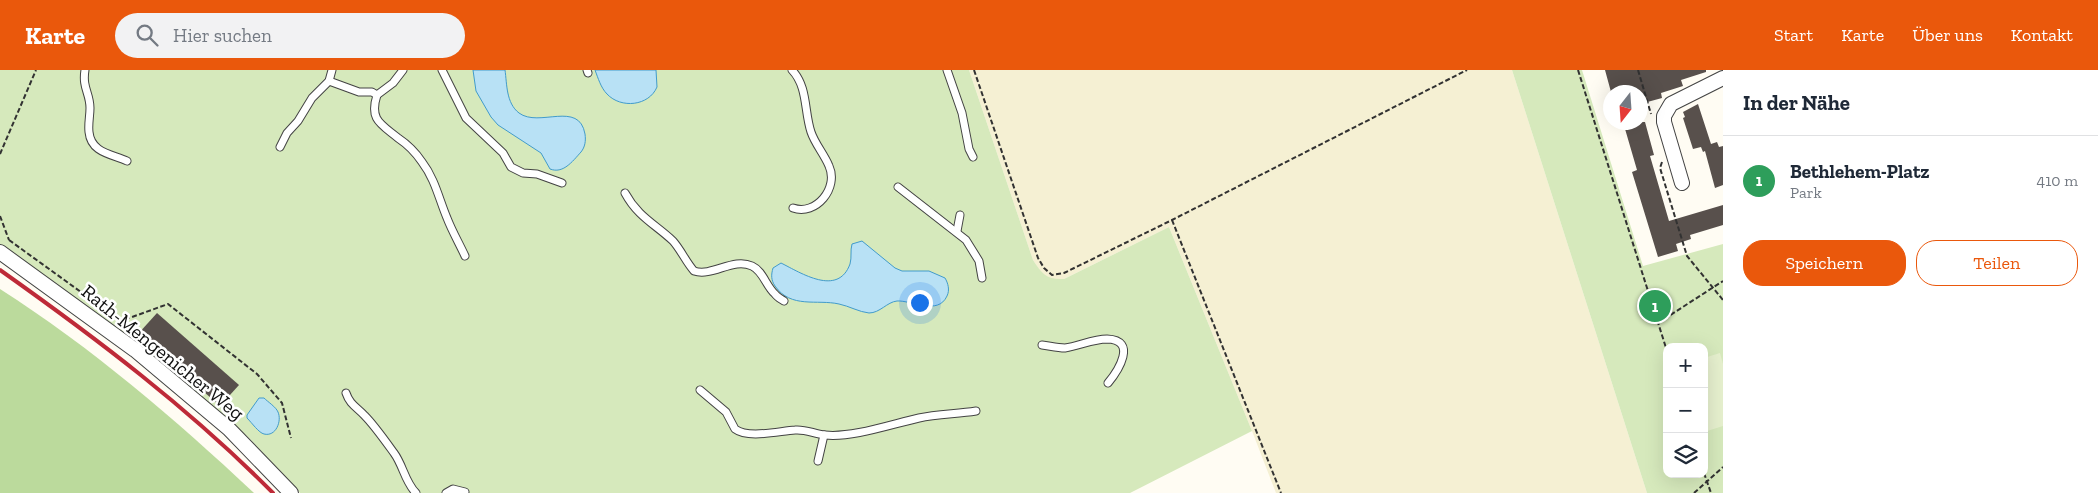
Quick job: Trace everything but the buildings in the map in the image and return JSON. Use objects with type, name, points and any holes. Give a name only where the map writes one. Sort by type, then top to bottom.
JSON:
[{"type":"street","points":[[1682,184],[1664,122],[1664,116],[1671,104],[1723,78]]},
{"type":"street","name":"Rath-Mengenicher Weg","points":[[0,252],[135,350],[229,429],[291,493]]},
{"type":"lane","points":[[85,70],[83,79],[90,108],[89,134],[92,142],[107,154],[127,161]]},
{"type":"lane","points":[[280,147],[287,133],[312,98],[329,82],[332,70]]},
{"type":"lane","points":[[403,70],[393,84],[377,95],[374,112],[376,119],[382,126],[401,140],[423,163],[436,185],[446,217],[465,256]]},
{"type":"lane","points":[[442,70],[466,118],[503,153],[511,167],[523,173],[537,174],[562,183]]},
{"type":"lane","points":[[792,70],[803,89],[811,133],[830,166],[831,172],[828,189],[818,204],[806,209],[793,208]]},
{"type":"lane","points":[[947,70],[962,113],[969,149],[973,157]]},
{"type":"lane","points":[[329,82],[359,92],[372,92],[377,95]]},
{"type":"lane","points":[[898,187],[926,211],[957,232],[973,250],[979,261],[982,278]]},
{"type":"lane","points":[[626,193],[634,206],[649,223],[674,242],[694,271],[705,273],[733,265],[744,264],[753,266],[774,294],[784,301]]},
{"type":"lane","points":[[957,232],[960,215]]},
{"type":"lane","points":[[1042,345],[1065,348],[1106,339],[1118,342],[1122,346],[1124,358],[1121,366],[1108,383]]},
{"type":"lane","points":[[700,390],[721,406],[735,429],[740,433],[747,434],[798,429],[811,430],[824,435],[887,427],[920,418],[976,411]]},
{"type":"lane","points":[[346,393],[351,405],[365,415],[401,463],[416,493]]},
{"type":"lane","points":[[818,461],[824,435]]},
{"type":"lane","points":[[446,493],[453,488],[465,492]]},
{"type":"path","points":[[0,154],[36,70]]},
{"type":"path","points":[[974,70],[1038,258],[1044,268],[1052,275],[1064,273],[1172,220],[1467,70]]},
{"type":"path","points":[[1578,70],[1664,343]]},
{"type":"path","points":[[1638,70],[1650,109]]},
{"type":"path","points":[[1666,188],[1687,256],[1723,300]]},
{"type":"path","points":[[0,216],[9,240],[121,321],[168,304],[257,374],[282,403],[291,438]]},
{"type":"path","points":[[1172,220],[1281,493]]},
{"type":"path","points":[[0,252],[9,240]]},
{"type":"path","points":[[1658,323],[1723,282]]},
{"type":"path","points":[[1694,493],[1723,467]]},
{"type":"path","points":[[1706,478],[1711,493]]},
{"type":"shaded area","points":[[969,70],[1512,70],[1647,493],[1276,493],[1169,227],[1064,279],[1053,280],[1042,274],[1033,260]]},
{"type":"green space","points":[[0,70],[969,70],[1033,260],[1039,269],[1049,277],[1064,279],[1169,227],[1252,431],[1130,493],[300,493],[249,438],[124,334],[0,244]]},
{"type":"green space","points":[[1512,70],[1582,70],[1643,266],[1723,244],[1723,493],[1647,493]]},
{"type":"green space","points":[[0,289],[67,335],[132,385],[254,493],[0,493]]},
{"type":"green space","points":[[1720,353],[1723,364],[1723,426],[1708,431],[1708,388],[1708,357]]},
{"type":"water","points":[[473,70],[505,70],[509,99],[519,113],[527,117],[567,116],[575,118],[581,124],[585,134],[585,144],[581,152],[571,163],[563,168],[559,170],[550,169],[541,153],[498,125],[491,117],[476,91]]},
{"type":"water","points":[[595,70],[656,70],[657,87],[648,98],[641,102],[620,102],[605,92]]},
{"type":"water","points":[[862,241],[895,268],[902,271],[929,271],[945,278],[948,291],[943,302],[937,305],[924,306],[897,301],[873,313],[869,313],[839,304],[805,302],[789,298],[775,286],[772,277],[773,268],[781,263],[818,280],[828,281],[837,279],[844,274],[850,264],[852,244]]},
{"type":"water","points":[[259,398],[264,398],[277,410],[279,420],[277,428],[272,433],[264,434],[260,432],[247,418],[247,415]]},
{"type":"railway","points":[[0,270],[107,348],[175,403],[209,432],[273,493]]},
{"type":"place","name":"Bethlehem-Platz","points":[[1655,306]]}]
